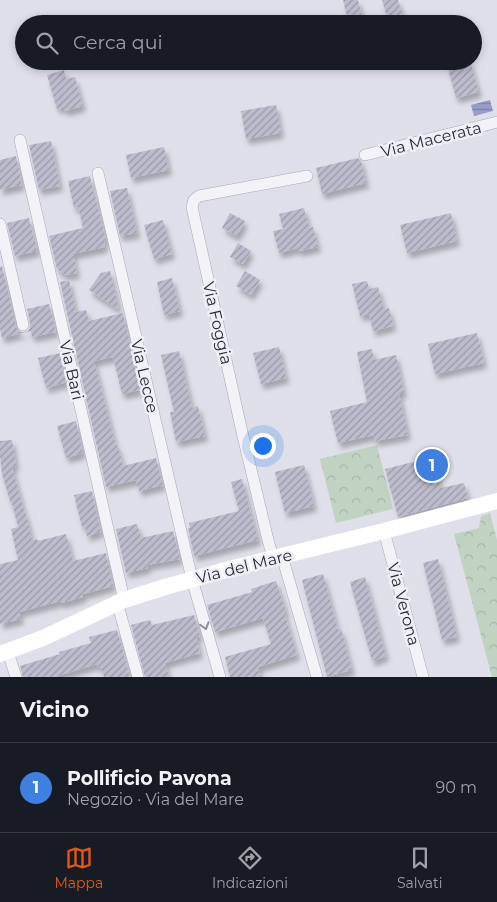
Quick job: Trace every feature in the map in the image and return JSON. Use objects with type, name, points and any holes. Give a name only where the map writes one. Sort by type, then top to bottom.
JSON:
[{"type":"main road","name":"Via del Mare","points":[[4,653],[43,638],[121,601],[192,579],[384,532],[497,500]]},
{"type":"street","name":"Via Macerata","points":[[365,155],[497,122]]},
{"type":"street","name":"Via Bari","points":[[20,140],[138,677]]},
{"type":"street","name":"Via Lecce","points":[[98,173],[192,579],[220,677]]},
{"type":"street","name":"Via Foggia","points":[[307,176],[199,196],[194,200],[192,207],[268,540],[278,557],[316,677]]},
{"type":"street","points":[[0,224],[23,325]]},
{"type":"street","name":"Via Verona","points":[[384,532],[423,677]]},
{"type":"street","points":[[4,653],[16,677]]},
{"type":"green space","points":[[377,445],[393,509],[336,523],[320,459]]},
{"type":"green space","points":[[490,513],[497,540],[497,677],[492,677],[454,534],[479,528],[481,516]]},
{"type":"water","points":[[490,100],[493,111],[474,116],[471,105]]},
{"type":"building","points":[[343,0],[358,0],[362,15],[347,15]]},
{"type":"building","points":[[382,0],[398,0],[402,15],[386,15]]},
{"type":"building","points":[[64,70],[66,79],[75,77],[83,106],[65,111],[64,107],[57,109],[47,75]]},
{"type":"building","points":[[448,70],[473,70],[479,92],[456,98]]},
{"type":"building","points":[[276,105],[281,133],[246,139],[241,111]]},
{"type":"building","points":[[51,141],[60,186],[39,190],[29,145]]},
{"type":"building","points":[[164,147],[169,170],[131,178],[126,155]]},
{"type":"building","points":[[16,156],[22,185],[0,190],[0,160]]},
{"type":"building","points":[[358,158],[361,161],[366,183],[322,194],[316,168]]},
{"type":"building","points":[[90,176],[106,240],[104,240],[105,247],[73,254],[77,273],[66,275],[57,269],[49,236],[83,228],[78,207],[74,208],[68,181]]},
{"type":"building","points":[[127,188],[137,233],[120,236],[110,191]]},
{"type":"building","points":[[304,208],[309,228],[313,227],[318,247],[299,251],[298,248],[279,253],[273,231],[283,229],[279,214]]},
{"type":"building","points":[[230,213],[245,221],[237,236],[222,228]]},
{"type":"building","points":[[451,213],[457,241],[407,253],[400,225]]},
{"type":"building","points":[[29,218],[37,251],[15,256],[7,223]]},
{"type":"building","points":[[163,220],[172,254],[154,259],[144,225]]},
{"type":"building","points":[[238,243],[251,251],[243,264],[230,257]]},
{"type":"building","points":[[2,266],[17,330],[24,332],[30,328],[27,309],[49,304],[56,332],[32,337],[31,331],[2,338],[0,328],[0,267]]},
{"type":"building","points":[[110,271],[119,310],[89,290],[101,273]]},
{"type":"building","points":[[245,271],[260,280],[251,295],[236,286]]},
{"type":"building","points":[[172,278],[180,311],[164,315],[157,282]]},
{"type":"building","points":[[69,280],[76,312],[86,310],[89,321],[123,313],[140,390],[122,394],[113,357],[94,361],[123,466],[156,458],[163,485],[139,491],[136,480],[106,487],[60,282]]},
{"type":"building","points":[[367,281],[369,289],[378,287],[384,309],[389,308],[393,326],[373,331],[369,314],[360,316],[352,284]]},
{"type":"building","points":[[477,333],[484,363],[435,374],[428,344]]},
{"type":"building","points":[[279,347],[286,378],[261,384],[253,353]]},
{"type":"building","points":[[372,349],[374,360],[396,355],[404,393],[399,393],[408,435],[375,441],[374,435],[338,443],[330,411],[367,402],[357,352]]},
{"type":"building","points":[[179,351],[192,408],[198,406],[205,436],[176,442],[170,412],[174,412],[161,355]]},
{"type":"building","points":[[60,353],[67,382],[46,388],[38,358]]},
{"type":"building","points":[[76,421],[83,453],[66,458],[57,426]]},
{"type":"building","points":[[12,440],[16,466],[12,467],[32,540],[37,539],[38,541],[66,534],[73,561],[106,553],[113,586],[83,594],[83,597],[62,603],[61,601],[19,612],[21,619],[0,624],[0,564],[18,560],[11,529],[18,527],[2,474],[0,456],[0,441]]},
{"type":"building","points":[[433,457],[441,488],[464,483],[468,498],[398,517],[385,469]]},
{"type":"building","points":[[304,465],[314,506],[285,513],[275,472]]},
{"type":"building","points":[[242,479],[258,540],[194,556],[188,528],[190,528],[189,523],[239,511],[231,482]]},
{"type":"building","points":[[92,491],[101,532],[87,536],[85,526],[82,527],[74,495]]},
{"type":"building","points":[[137,524],[141,538],[173,531],[180,559],[147,565],[148,568],[126,573],[116,529]]},
{"type":"building","points":[[438,559],[457,637],[442,640],[423,563]]},
{"type":"building","points":[[323,574],[338,630],[341,629],[352,670],[327,677],[302,580]]},
{"type":"building","points":[[365,577],[386,656],[372,661],[350,582]]},
{"type":"building","points":[[276,581],[297,655],[258,667],[261,677],[230,677],[225,657],[271,644],[263,618],[215,632],[207,605],[252,592],[251,589]]},
{"type":"building","points":[[194,615],[200,636],[196,637],[200,653],[165,663],[169,677],[145,677],[131,625],[150,620],[152,625]]},
{"type":"building","points":[[117,630],[130,677],[104,677],[101,667],[98,668],[97,664],[54,677],[23,677],[20,666],[91,643],[89,637]]},
{"type":"place","name":"Pollificio Pavona","points":[[432,465]]}]
